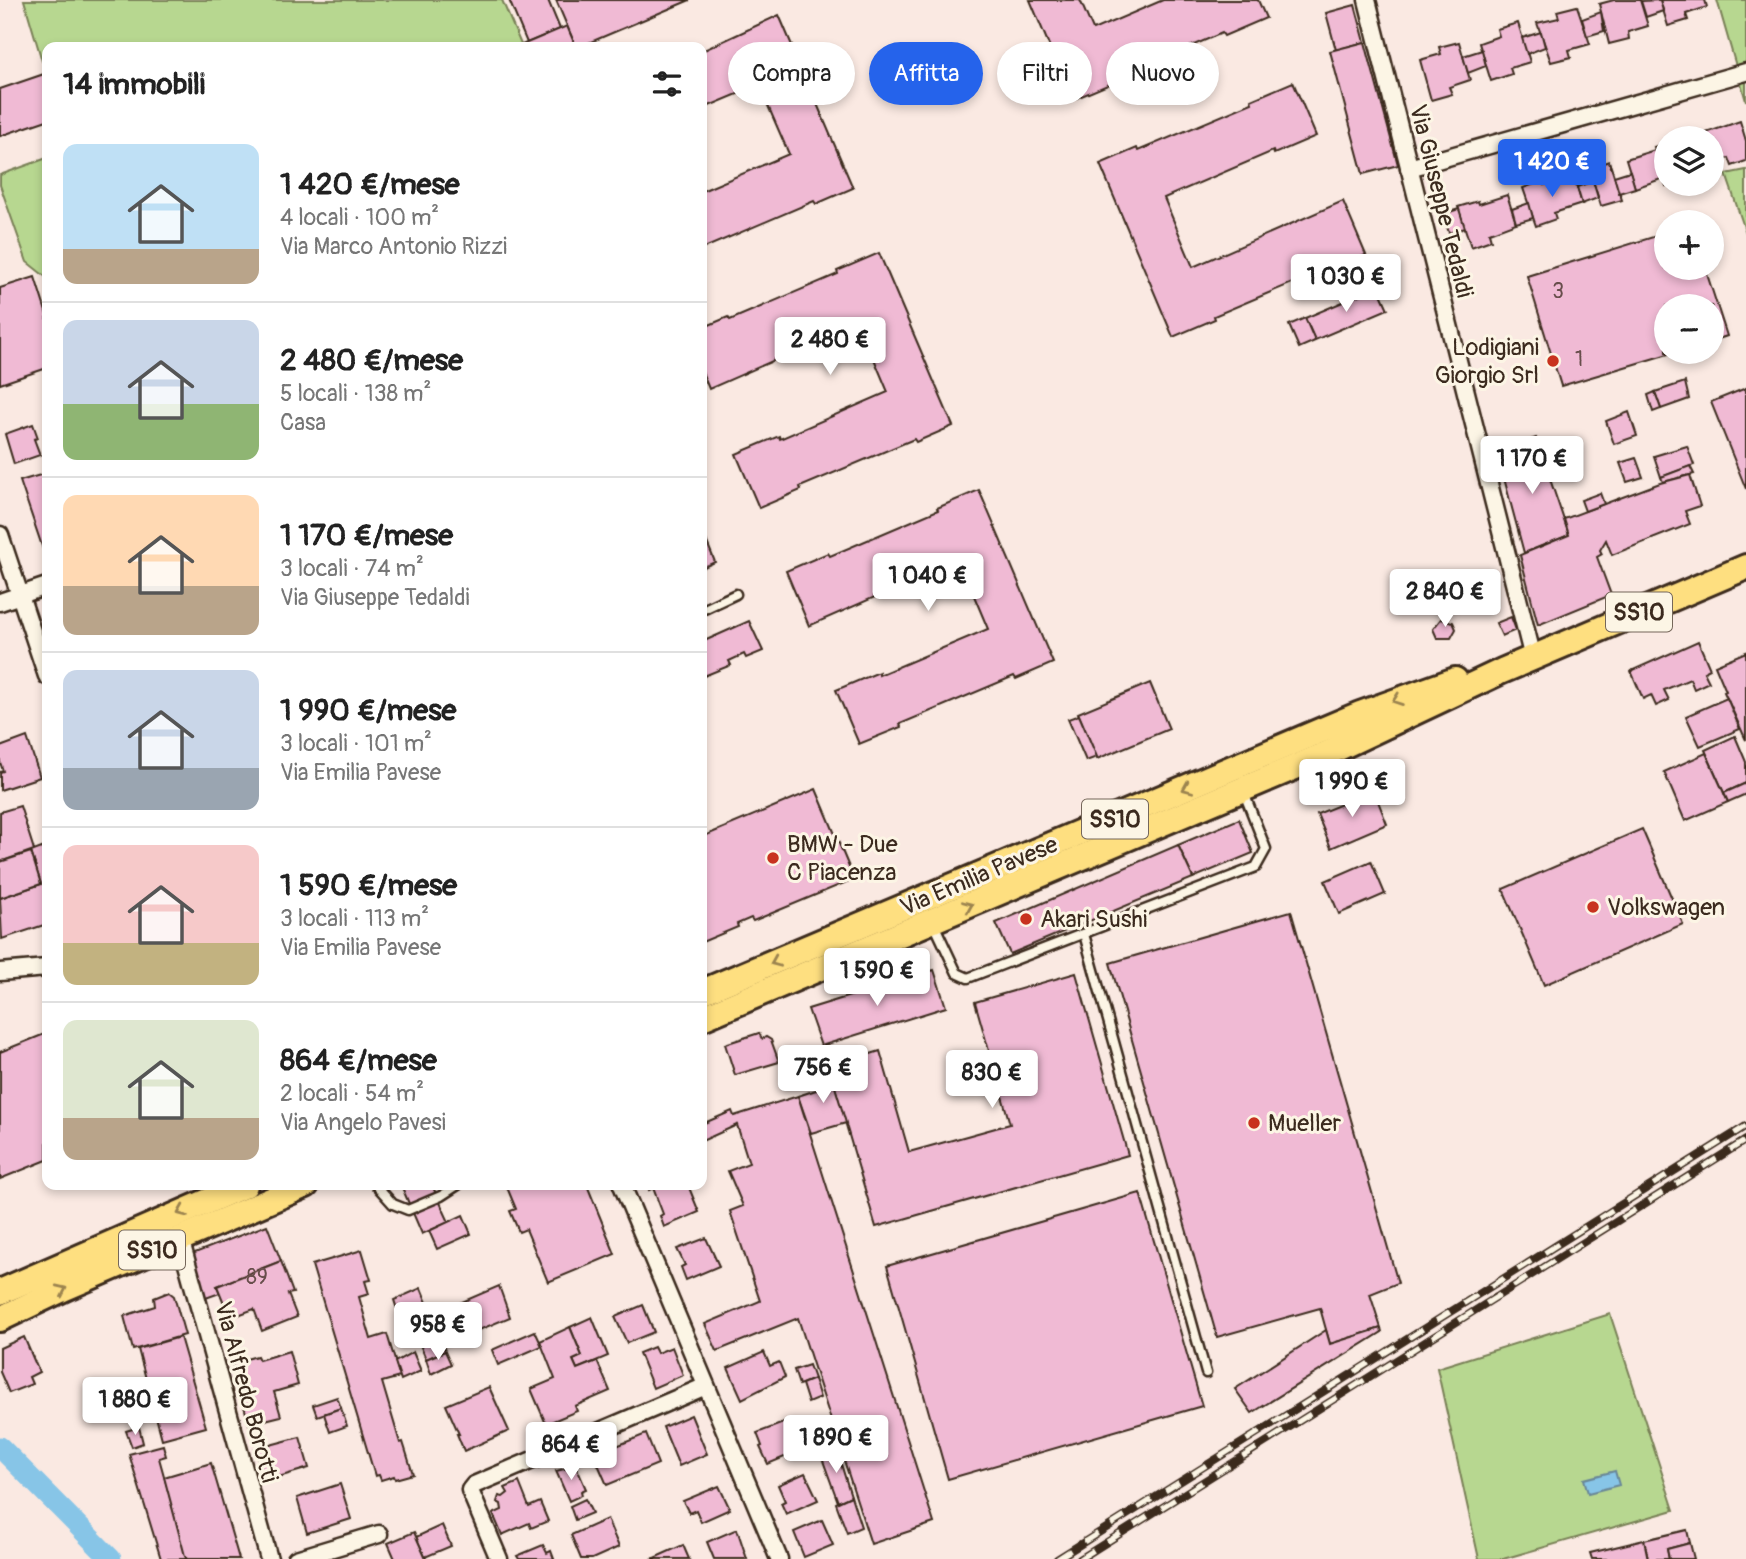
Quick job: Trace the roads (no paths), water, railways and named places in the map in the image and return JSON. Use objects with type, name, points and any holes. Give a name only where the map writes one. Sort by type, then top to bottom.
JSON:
[{"type":"main road","name":"Via Emilia Pavese","points":[[707,1016],[916,920],[1238,779],[1360,714],[1441,684],[1533,658],[1746,567]]},
{"type":"main road","name":"Via Emilia Pavese","points":[[707,990],[916,920],[1238,779]]},
{"type":"main road","name":"SS10","points":[[0,1292],[219,1190]]},
{"type":"main road","name":"SS10","points":[[0,1319],[294,1190]]},
{"type":"street","name":"Via Giuseppe Tedaldi","points":[[1367,0],[1533,658]]},
{"type":"street","points":[[1409,168],[1746,72]]},
{"type":"street","points":[[0,535],[42,661]]},
{"type":"street","points":[[0,602],[42,588]]},
{"type":"street","points":[[0,972],[42,968]]},
{"type":"street","points":[[624,1190],[779,1559]]},
{"type":"street","name":"Via Alfredo Borotti","points":[[180,1238],[269,1559]]},
{"type":"street","points":[[499,1559],[471,1493],[471,1487],[706,1386]]},
{"type":"street","points":[[296,1559],[379,1534]]},
{"type":"lane","points":[[707,608],[736,594]]},
{"type":"lane","points":[[916,920],[957,973],[968,978],[1256,867],[1266,849],[1238,779]]},
{"type":"lane","points":[[1084,934],[1206,1373]]},
{"type":"lane","points":[[380,1190],[393,1204],[408,1210],[450,1190]]},
{"type":"water","points":[[1615,1471],[1619,1485],[1588,1493],[1584,1479]]},
{"type":"waterway","points":[[0,1447],[111,1559]]},
{"type":"railway","points":[[1057,1559],[1746,1126]]},
{"type":"railway","points":[[1080,1559],[1746,1140]]},
{"type":"place","name":"Lodigiani Giorgio Srl","points":[[1553,361]]},
{"type":"place","name":"BMW - Due C Piacenza","points":[[773,858]]},
{"type":"place","name":"Volkswagen","points":[[1593,907]]},
{"type":"place","name":"Akari Sushi","points":[[1026,919]]},
{"type":"place","name":"Mueller","points":[[1254,1123]]}]
